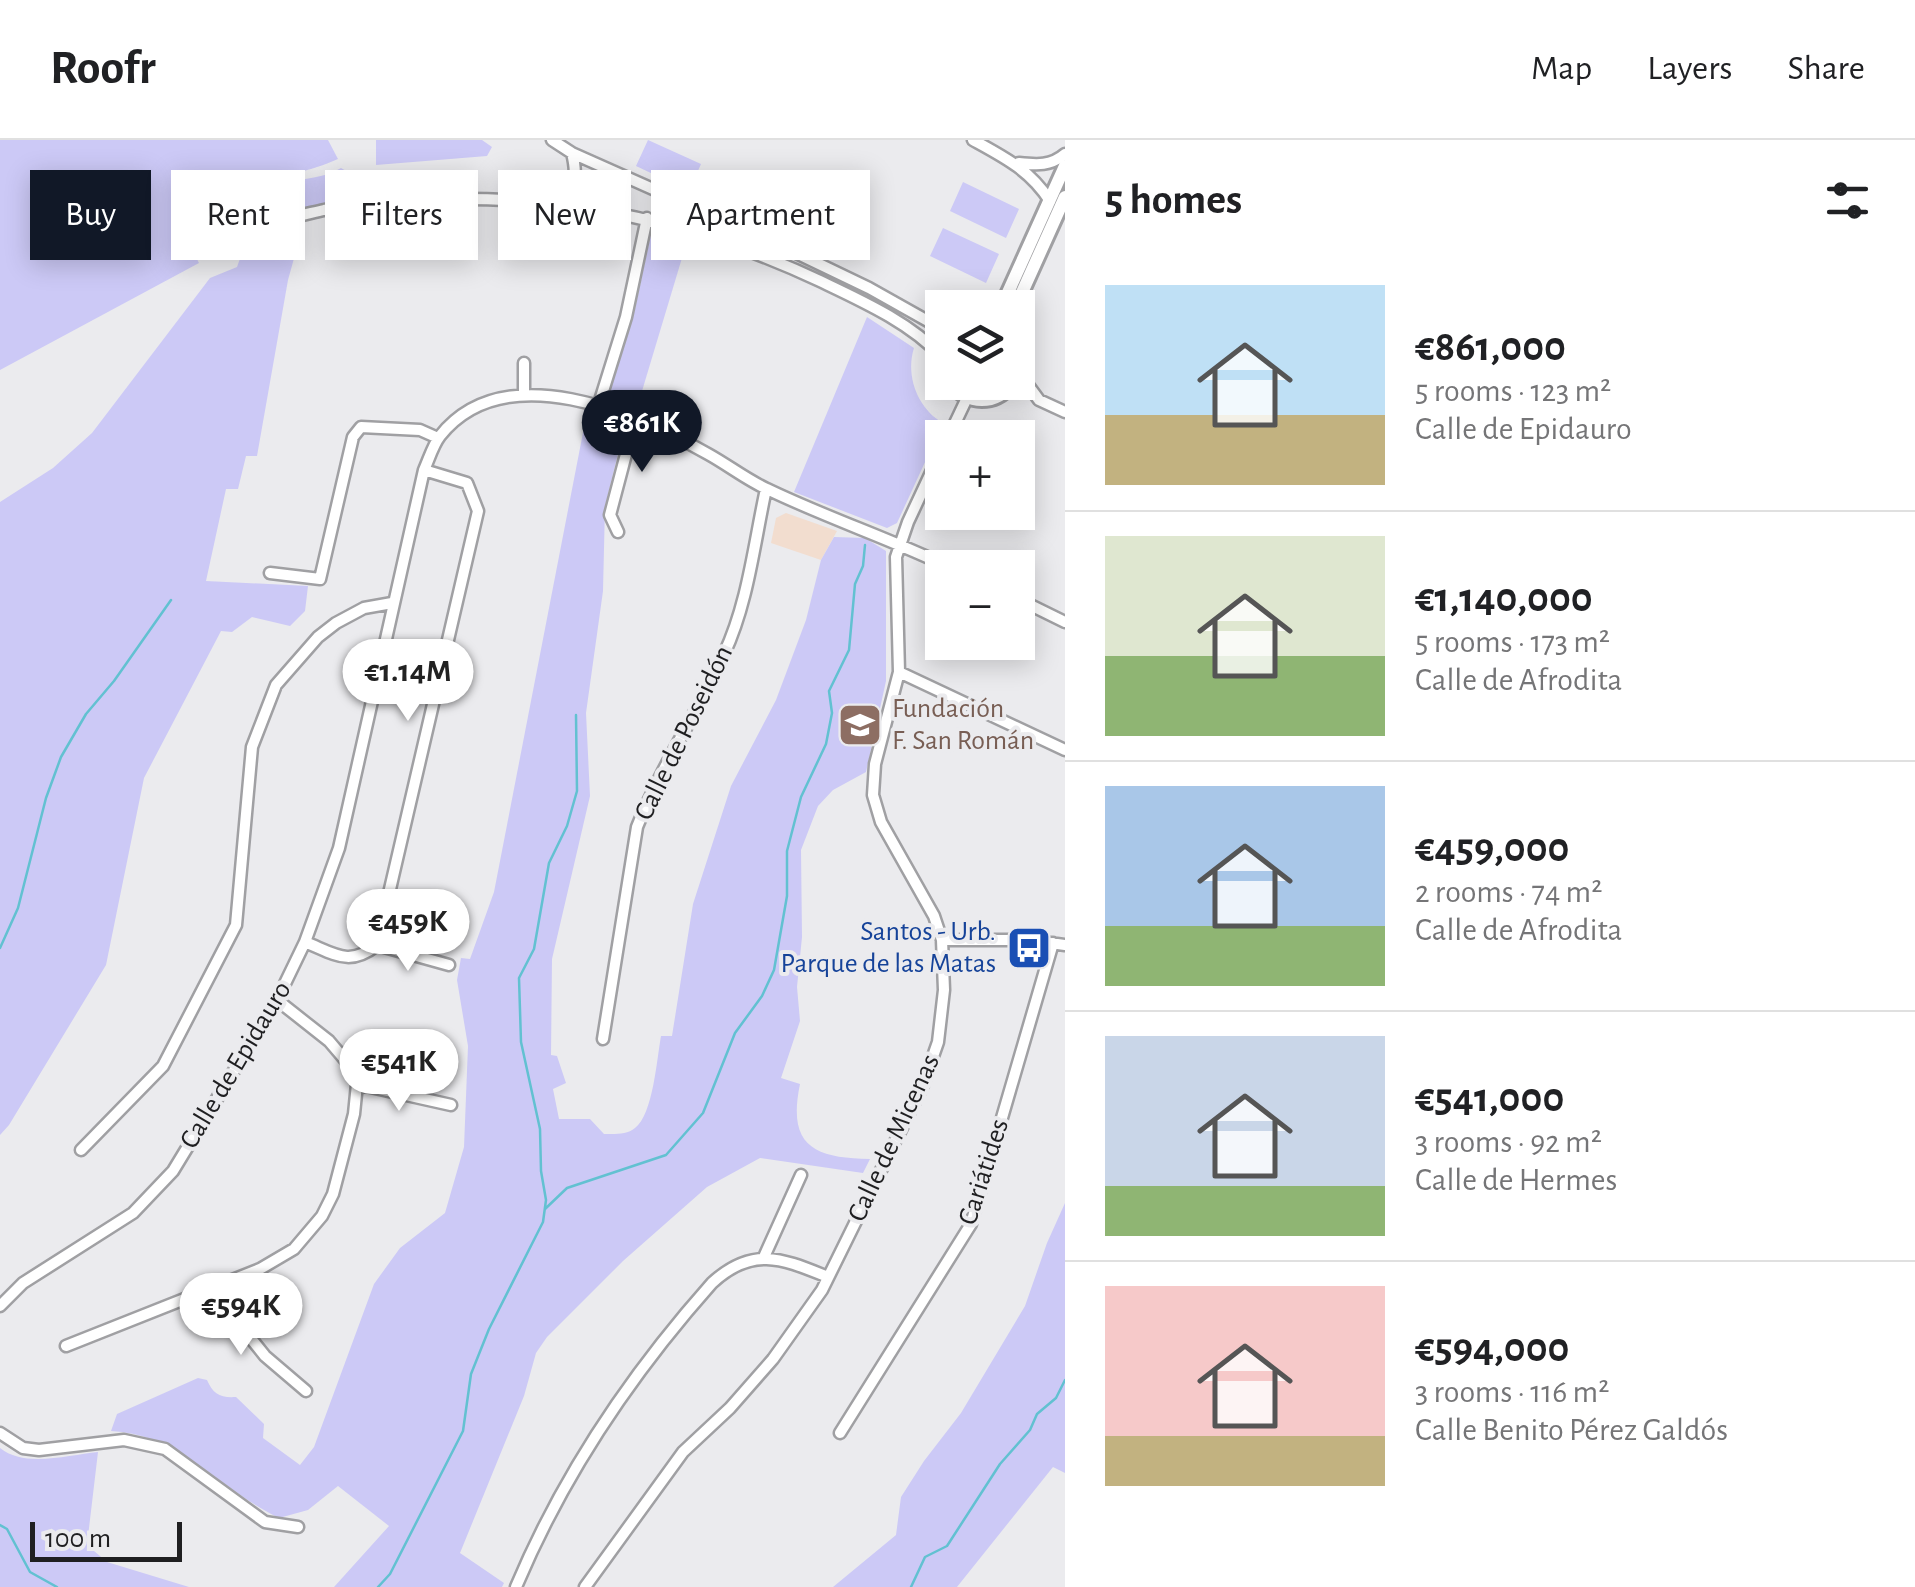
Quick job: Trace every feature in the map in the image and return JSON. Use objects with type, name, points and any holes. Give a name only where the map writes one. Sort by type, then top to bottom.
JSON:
[{"type":"street","points":[[552,140],[651,188]]},
{"type":"street","points":[[973,140],[1016,163],[1038,182],[1050,201]]},
{"type":"street","points":[[572,152],[576,170]]},
{"type":"street","points":[[1016,163],[1040,165],[1065,154]]},
{"type":"street","points":[[1009,290],[1065,166]]},
{"type":"street","points":[[1024,290],[1065,197]]},
{"type":"street","points":[[305,216],[372,201],[498,198]]},
{"type":"street","points":[[631,215],[651,219]]},
{"type":"street","points":[[598,406],[626,317],[647,218]]},
{"type":"street","points":[[774,260],[859,299],[925,340]]},
{"type":"street","points":[[808,260],[925,319]]},
{"type":"street","points":[[524,364],[524,394]]},
{"type":"street","name":"Calle de Epidauro","points":[[0,1306],[23,1283],[133,1213],[173,1171],[277,1000],[305,942],[339,848],[424,470],[438,438],[460,416],[482,402],[524,394],[598,406],[705,452],[766,489],[925,555]]},
{"type":"street","points":[[1035,395],[1065,412]]},
{"type":"street","points":[[618,532],[610,515],[635,420]]},
{"type":"street","points":[[270,573],[320,579],[353,437],[361,427],[420,430],[438,438]]},
{"type":"street","points":[[305,942],[348,959],[377,946],[478,511],[468,483],[424,470]]},
{"type":"street","name":"Calle de Micenas","points":[[584,1587],[683,1452],[730,1408],[788,1341],[828,1278],[933,1057],[942,1021],[942,940],[934,916],[882,822],[873,796],[875,764],[899,672],[895,571],[900,543],[925,487]]},
{"type":"street","name":"Calle de Poseidón","points":[[603,1039],[638,828],[650,796],[725,653],[741,610],[766,489]]},
{"type":"street","points":[[81,1150],[163,1066],[236,925],[252,747],[276,686],[318,637],[336,623],[364,608],[392,603]]},
{"type":"street","points":[[1035,607],[1065,622]]},
{"type":"street","points":[[899,672],[1065,750]]},
{"type":"street","points":[[942,940],[1059,944]]},
{"type":"street","name":"Cariátides","points":[[840,1433],[970,1224],[1059,944]]},
{"type":"street","points":[[377,946],[450,965]]},
{"type":"street","points":[[66,1346],[260,1269],[294,1249],[322,1216],[333,1194],[354,1114],[357,1084],[329,1041],[277,1000]]},
{"type":"street","points":[[357,1084],[450,1105]]},
{"type":"street","points":[[764,1258],[801,1175]]},
{"type":"street","points":[[516,1587],[536,1540],[613,1406],[712,1283],[732,1268],[764,1258],[786,1260],[828,1278]]},
{"type":"street","points":[[212,1290],[265,1356],[306,1391]]},
{"type":"street","points":[[0,1432],[23,1448],[39,1450],[124,1440],[165,1449],[266,1522],[298,1526]]},
{"type":"shaded area","points":[[0,140],[328,140],[338,159],[305,170],[171,170],[171,260],[199,263],[0,370]]},
{"type":"shaded area","points":[[376,140],[482,140],[492,147],[487,156],[376,165]]},
{"type":"shaded area","points":[[648,140],[701,164],[698,170],[651,170],[651,173],[636,166]]},
{"type":"shaded area","points":[[325,174],[325,205],[305,208],[305,179]]},
{"type":"shaded area","points":[[963,182],[1019,209],[1006,238],[950,211]]},
{"type":"shaded area","points":[[943,228],[999,254],[986,283],[930,256]]},
{"type":"shaded area","points":[[651,234],[651,260],[681,260],[636,411],[615,403],[610,392],[635,309]]},
{"type":"shaded area","points":[[240,260],[294,260],[257,456],[246,456],[238,489],[226,489],[206,581],[308,586],[305,611],[290,626],[252,617],[232,632],[221,631],[144,778],[106,965],[0,1135],[0,502],[53,468],[92,433],[210,278],[237,267]]},
{"type":"shaded area","points":[[867,317],[914,348],[911,370],[916,391],[938,420],[925,420],[925,462],[897,523],[887,528],[794,492]]},
{"type":"shaded area","points":[[587,412],[614,421],[624,430],[605,506],[603,591],[586,713],[590,796],[552,959],[551,1055],[557,1056],[566,1083],[553,1089],[559,1119],[590,1119],[604,1134],[628,1132],[641,1121],[650,1099],[661,1036],[672,1036],[693,904],[731,786],[776,700],[806,620],[821,560],[834,537],[865,538],[886,551],[886,681],[866,772],[833,790],[818,806],[801,850],[802,937],[797,987],[800,1021],[781,1078],[800,1084],[798,1122],[809,1144],[834,1156],[870,1159],[863,1173],[760,1158],[707,1187],[623,1261],[547,1337],[536,1353],[524,1396],[460,1553],[504,1583],[502,1587],[334,1587],[389,1526],[338,1486],[308,1510],[279,1518],[179,1452],[136,1434],[111,1431],[117,1414],[198,1378],[207,1380],[218,1394],[236,1397],[264,1424],[263,1438],[300,1465],[314,1447],[374,1284],[400,1248],[445,1213],[464,1147],[468,1046],[457,980],[461,958],[470,959],[494,892]]},
{"type":"shaded area","points":[[786,513],[837,531],[821,560],[771,543],[776,518]]},
{"type":"shaded area","points":[[1065,1203],[1065,1473],[1053,1467],[957,1587],[833,1587],[896,1535],[901,1497],[961,1413],[1025,1306]]},
{"type":"shaded area","points":[[0,1448],[34,1459],[98,1452],[87,1545],[107,1562],[189,1587],[0,1587]]},
{"type":"waterway","points":[[545,1209],[567,1188],[666,1155],[703,1113],[735,1033],[762,996],[774,970],[787,896],[787,851],[801,797],[826,744],[832,713],[829,691],[849,650],[855,584],[863,566],[865,545]]},
{"type":"waterway","points":[[0,948],[18,908],[46,798],[61,757],[86,714],[171,600]]},
{"type":"waterway","points":[[378,1587],[390,1574],[463,1431],[471,1374],[543,1222],[546,1200],[540,1129],[521,1042],[519,978],[534,949],[549,863],[567,826],[577,791],[576,715]]},
{"type":"waterway","points":[[911,1587],[925,1557],[947,1546],[1000,1464],[1030,1430],[1037,1414],[1056,1398],[1065,1380]]},
{"type":"waterway","points":[[0,1525],[7,1529],[30,1572],[57,1587]]},
{"type":"place","name":"Fundación F. San Román","points":[[860,725]]},
{"type":"place","name":"Santos - Urb. Parque de las Matas","points":[[1029,948]]}]
